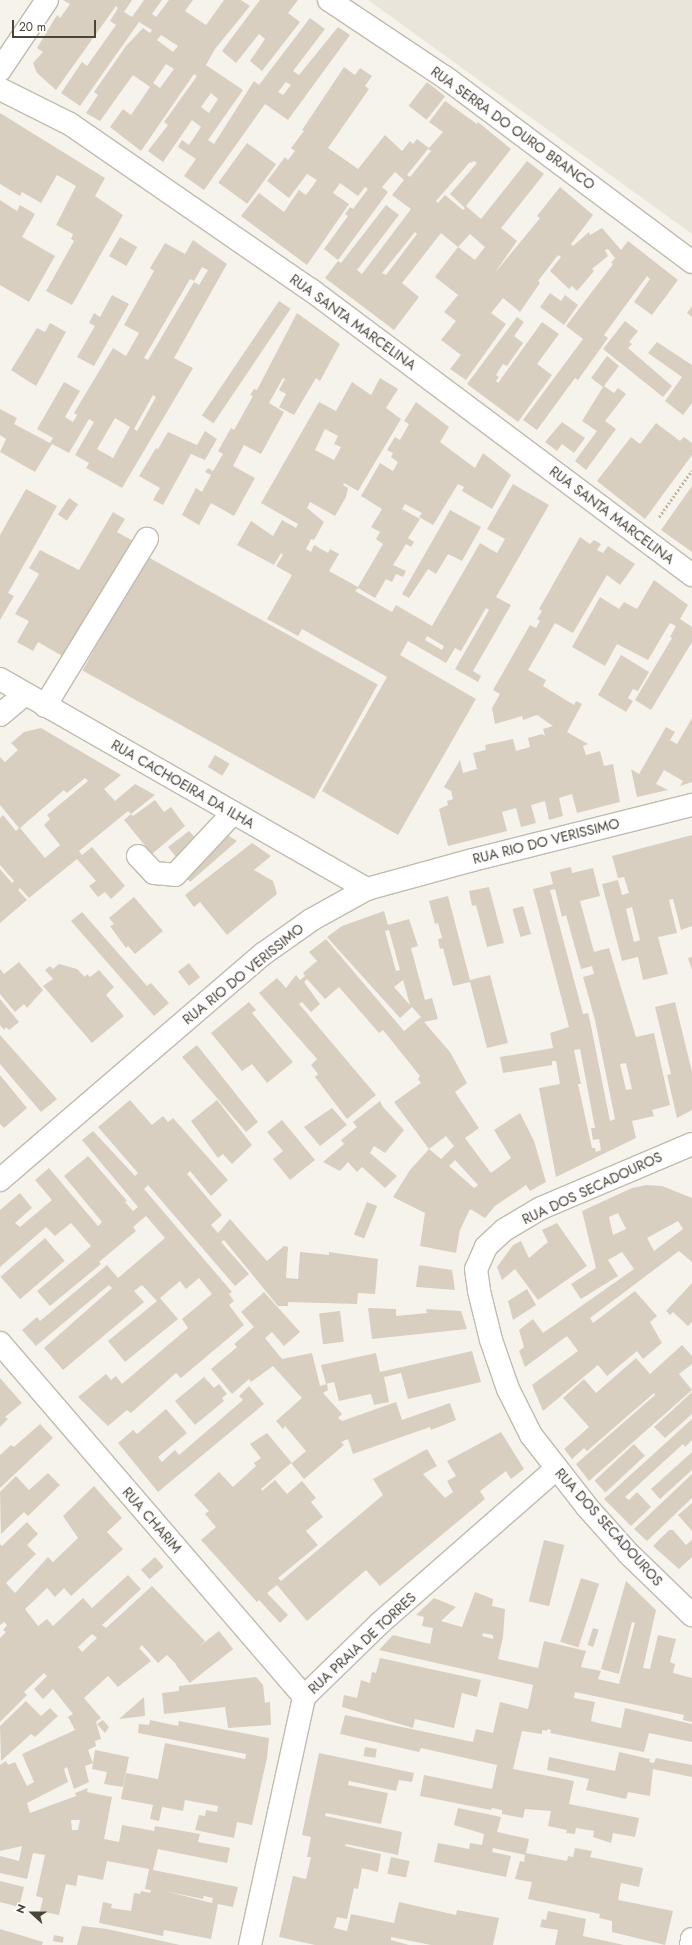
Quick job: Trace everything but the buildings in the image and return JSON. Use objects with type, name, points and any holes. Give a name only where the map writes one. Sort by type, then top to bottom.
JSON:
[{"type":"street","points":[[0,70],[46,0]]},
{"type":"street","name":"RUA SERRA DO OURO BRANCO","points":[[329,0],[446,78],[692,262]]},
{"type":"street","name":"RUA SANTA MARCELINA","points":[[0,89],[70,124],[311,290],[692,575]]},
{"type":"street","points":[[45,706],[147,539]]},
{"type":"street","name":"RUA CACHOEIRA DA ILHA","points":[[0,679],[367,889]]},
{"type":"street","points":[[0,715],[25,694]]},
{"type":"street","name":"RUA RIO DO VERISSIMO","points":[[0,1180],[263,954],[311,920],[367,889],[473,860],[692,805]]},
{"type":"street","points":[[138,856],[154,873],[175,875],[233,813]]},
{"type":"street","name":"RUA DOS SECADOUROS","points":[[692,1144],[541,1208],[504,1230],[486,1246],[476,1269],[478,1291],[491,1340],[514,1402],[531,1435],[556,1469],[630,1554],[692,1615]]},
{"type":"street","name":"RUA CHARIM","points":[[0,1343],[304,1697]]},
{"type":"street","name":"RUA PRAIA DE TORRES","points":[[250,1945],[304,1697],[380,1623],[556,1469]]},
{"type":"street","points":[[691,1945],[692,1939]]},
{"type":"path","points":[[644,539],[692,470]]},
{"type":"shaded area","points":[[368,0],[692,0],[692,234]]}]
